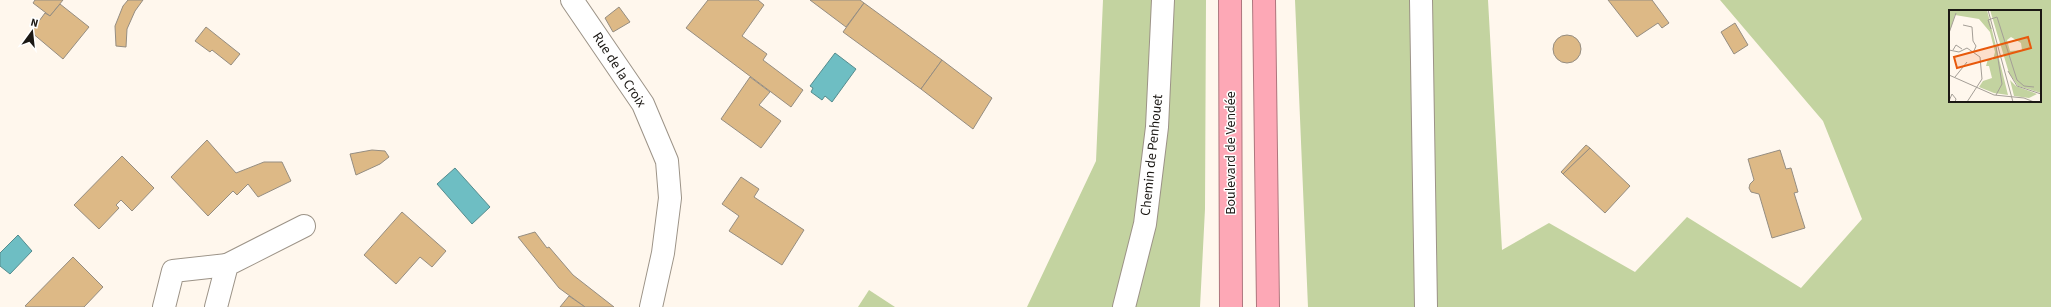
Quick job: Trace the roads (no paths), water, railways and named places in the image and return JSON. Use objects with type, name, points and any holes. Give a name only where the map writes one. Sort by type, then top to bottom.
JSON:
[{"type":"highway","name":"Boulevard de Vendée","points":[[1230,0],[1231,307]]},
{"type":"highway","points":[[1264,0],[1268,307]]},
{"type":"street","name":"Rue de la Croix","points":[[572,0],[643,104],[667,161],[670,198],[663,253],[651,307]]},
{"type":"street","name":"Chemin de Penhouet","points":[[1124,307],[1145,224],[1157,127],[1163,0]]},
{"type":"street","points":[[1421,0],[1426,307]]},
{"type":"street","points":[[164,307],[173,271],[227,265],[304,226]]},
{"type":"street","points":[[216,307],[227,265]]},
{"type":"water","points":[[835,53],[856,69],[832,102],[825,96],[822,100],[811,92],[813,88],[810,86]]},
{"type":"water","points":[[455,168],[490,207],[472,224],[437,184]]},
{"type":"water","points":[[18,235],[32,251],[10,274],[0,266],[0,253]]}]
